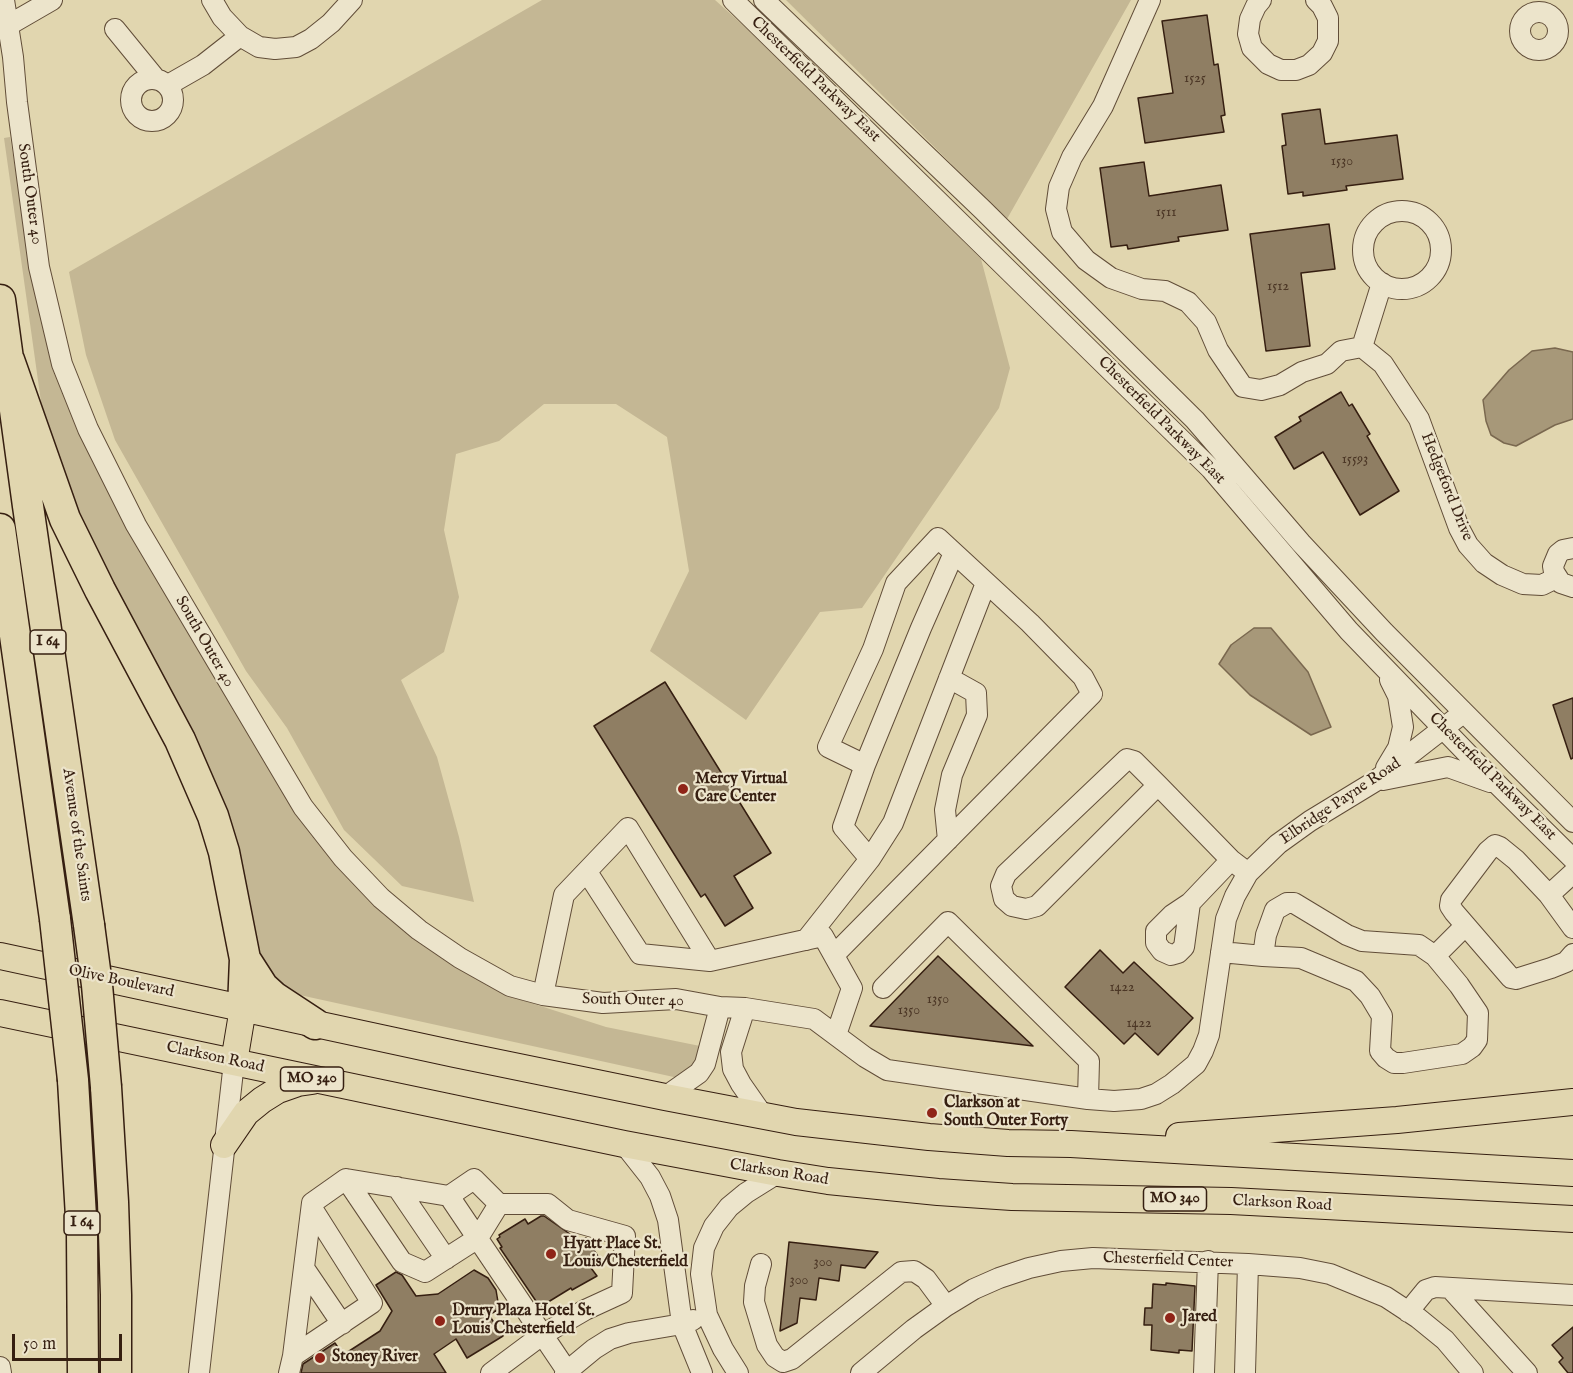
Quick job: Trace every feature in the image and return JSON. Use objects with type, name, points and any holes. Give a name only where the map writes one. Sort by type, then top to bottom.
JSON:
[{"type":"highway","name":"Avenue of the Saints","points":[[0,300],[97,985],[113,1202],[116,1373]]},
{"type":"highway","points":[[9,360],[65,519],[180,740],[213,816],[226,861],[245,959],[243,1008]]},
{"type":"highway","name":"Avenue of the Saints","points":[[0,529],[55,919],[73,1080],[82,1234],[83,1373]]},
{"type":"highway","points":[[245,959],[262,987],[315,1024]]},
{"type":"main road","name":"Olive Boulevard","points":[[0,956],[243,1008]]},
{"type":"main road","points":[[234,1062],[243,1008],[764,1117],[852,1130],[1008,1143],[1071,1144],[1573,1173]]},
{"type":"main road","name":"Clarkson Road","points":[[0,1013],[624,1144],[778,1173],[878,1187],[1012,1197],[1231,1201],[1573,1219]]},
{"type":"main road","points":[[224,1145],[246,1113],[262,1100],[278,1090],[298,1083],[320,1081]]},
{"type":"main road","points":[[1071,1144],[1397,1120],[1573,1102]]},
{"type":"street","name":"South Outer 40","points":[[4,0],[39,267],[62,364],[88,429],[136,525],[303,807],[343,858],[381,898],[420,930],[460,958],[510,986],[543,995],[603,1003],[676,999],[745,1008]]},
{"type":"street","points":[[7,26],[52,0]]},
{"type":"street","points":[[212,0],[222,17],[240,36],[259,47],[275,49],[296,47],[312,39],[352,0]]},
{"type":"street","name":"Chesterfield Parkway East","points":[[733,0],[1211,469],[1349,631],[1573,859]]},
{"type":"street","name":"Chesterfield Parkway East","points":[[764,0],[983,210],[1195,420],[1301,543],[1383,632],[1573,822]]},
{"type":"street","points":[[1150,0],[1103,106],[1072,157],[1059,188],[1056,209],[1062,232],[1086,260],[1111,278],[1142,289],[1165,291],[1188,302],[1206,322],[1218,350],[1243,387],[1261,390],[1280,385],[1302,372],[1327,364],[1341,351],[1362,347],[1382,283]]},
{"type":"street","points":[[1254,2],[1248,34],[1252,48],[1268,64],[1281,70],[1296,70],[1309,65],[1322,53],[1328,40],[1328,18],[1316,0]]},
{"type":"street","points":[[115,29],[161,82],[203,65],[240,36]]},
{"type":"street","points":[[1409,211],[1418,214],[1433,225],[1439,237],[1442,250],[1439,263],[1431,277],[1420,285],[1408,289],[1394,288],[1382,283],[1371,274],[1366,265],[1363,252],[1369,229],[1385,214],[1409,211]]},
{"type":"street","name":"Hedgeford Drive","points":[[1362,347],[1383,364],[1419,418],[1459,528],[1468,545],[1484,563],[1502,575],[1523,584],[1542,585],[1565,582]]},
{"type":"street","points":[[834,955],[1092,694],[1083,677],[1030,623],[938,538],[896,583],[873,649],[828,747],[865,765]]},
{"type":"street","name":"Hedgeford Drive","points":[[1565,582],[1554,572],[1555,560],[1563,550],[1573,548]]},
{"type":"street","points":[[870,859],[843,827],[865,765],[954,553]]},
{"type":"street","points":[[806,940],[870,859],[893,823],[986,583]]},
{"type":"street","points":[[1374,782],[1391,762],[1398,748],[1403,728],[1398,696],[1384,667]]},
{"type":"street","points":[[948,840],[945,810],[952,775],[977,715],[976,693],[949,678]]},
{"type":"street","name":"Elbridge Payne Road","points":[[745,1008],[814,1019],[864,1057],[887,1070],[1088,1099],[1114,1101],[1141,1099],[1156,1094],[1173,1084],[1196,1064],[1209,1035],[1226,919],[1235,896],[1248,873],[1278,844],[1310,821],[1374,782],[1463,713]]},
{"type":"street","points":[[1158,785],[1036,906],[1026,909],[1019,908],[1012,906],[1004,899],[1001,886],[1006,874],[1127,759],[1134,761],[1158,785],[1231,860],[1248,873]]},
{"type":"street","points":[[1374,782],[1448,766],[1499,786]]},
{"type":"street","points":[[543,995],[564,895],[628,828],[710,961]]},
{"type":"street","points":[[1573,928],[1549,895],[1516,860],[1495,845],[1451,900],[1450,906],[1465,926],[1511,978],[1516,979],[1566,962],[1573,954]]},
{"type":"street","points":[[1190,903],[1231,860]]},
{"type":"street","points":[[586,872],[640,954],[710,961],[823,936],[852,988],[836,1035]]},
{"type":"street","points":[[1549,895],[1573,873]]},
{"type":"street","points":[[1221,952],[1263,956],[1301,958],[1356,981],[1370,996],[1382,1017],[1380,1051],[1394,1063],[1462,1054],[1477,1040],[1478,1013],[1435,956],[1419,945],[1362,940],[1347,935],[1294,903],[1287,903],[1275,909],[1266,935],[1263,956]]},
{"type":"street","points":[[883,988],[948,922],[1089,1061],[1088,1099]]},
{"type":"street","points":[[1435,956],[1465,926]]},
{"type":"street","points":[[665,1097],[699,1073],[705,1064],[720,1006]]},
{"type":"street","points":[[745,1008],[731,1052],[733,1069],[764,1117]]},
{"type":"street","points":[[199,1373],[234,1062]]},
{"type":"street","points":[[624,1144],[650,1177],[660,1196],[668,1220],[682,1324],[702,1373]]},
{"type":"street","points":[[738,1373],[723,1349],[707,1315],[701,1274],[704,1248],[714,1226],[729,1207],[746,1192],[778,1173]]},
{"type":"street","points":[[346,1179],[402,1262],[425,1272],[478,1238],[499,1204]]},
{"type":"street","points":[[291,1365],[312,1203],[346,1179],[449,1196],[474,1179],[499,1204],[548,1204],[568,1220],[625,1236],[622,1293],[585,1310],[542,1335],[491,1373]]},
{"type":"street","points":[[397,1187],[446,1259]]},
{"type":"street","points":[[449,1196],[566,1372],[610,1339],[629,1333],[682,1324],[707,1315]]},
{"type":"street","points":[[291,1365],[342,1324],[372,1304],[312,1208]]},
{"type":"street","name":"Chesterfield Center","points":[[861,1373],[946,1306],[974,1289],[1029,1268],[1061,1261],[1093,1258],[1208,1261],[1300,1268],[1329,1274],[1386,1297],[1408,1312],[1445,1340],[1473,1373]]},
{"type":"street","points":[[1204,1373],[1208,1261]]},
{"type":"street","points":[[761,1264],[755,1286],[754,1302],[767,1345],[775,1357],[783,1362],[792,1359],[901,1272],[914,1270],[927,1279],[946,1306]]},
{"type":"street","points":[[1245,1373],[1248,1264]]},
{"type":"street","points":[[304,1268],[342,1324]]},
{"type":"street","points":[[1408,1312],[1426,1290],[1435,1287],[1573,1295]]},
{"type":"street","points":[[1450,1288],[1527,1373]]},
{"type":"street","points":[[0,1366],[1,1373]]},
{"type":"shaded area","points":[[542,0],[715,0],[752,33],[981,259],[1010,368],[999,408],[862,608],[820,612],[746,720],[650,651],[689,571],[667,437],[616,404],[544,404],[499,441],[456,454],[444,530],[459,597],[444,652],[401,680],[437,757],[474,902],[402,886],[344,830],[287,728],[246,671],[115,440],[86,355],[69,272]]},
{"type":"shaded area","points":[[786,0],[1131,0],[1007,219]]},
{"type":"shaded area","points":[[10,137],[33,280],[65,395],[92,461],[185,628],[292,805],[336,863],[383,914],[420,943],[503,994],[606,1027],[700,1046],[692,1081],[286,992],[261,963],[242,861],[224,804],[200,747],[172,692],[101,572],[76,518],[43,416],[4,138]]},
{"type":"shaded area","points":[[1555,348],[1573,352],[1573,419],[1555,425],[1516,446],[1504,443],[1491,435],[1483,400],[1509,370],[1532,351]]},
{"type":"shaded area","points":[[1254,628],[1271,628],[1308,672],[1331,727],[1311,735],[1250,695],[1219,664],[1231,645]]},
{"type":"building","points":[[1207,15],[1214,65],[1218,64],[1225,115],[1221,116],[1224,132],[1145,143],[1138,98],[1173,93],[1162,21]]},
{"type":"building","points":[[1320,109],[1325,144],[1397,135],[1403,179],[1346,186],[1347,190],[1303,196],[1303,192],[1288,194],[1282,146],[1286,145],[1282,114]]},
{"type":"building","points":[[1144,162],[1149,196],[1221,185],[1228,230],[1178,237],[1179,241],[1128,249],[1127,245],[1111,247],[1100,168]]},
{"type":"building","points":[[1329,224],[1335,269],[1301,273],[1310,346],[1266,351],[1250,234]]},
{"type":"building","points":[[1341,392],[1349,406],[1352,404],[1370,434],[1367,436],[1399,491],[1360,515],[1323,452],[1294,469],[1275,437],[1301,421],[1299,417]]},
{"type":"building","name":"Mercy Virtual Care Center","points":[[665,682],[771,853],[734,876],[753,908],[725,926],[705,894],[701,897],[594,726]]},
{"type":"building","points":[[1573,698],[1573,758],[1571,759],[1553,705]]},
{"type":"building","points":[[1100,950],[1123,973],[1134,962],[1193,1018],[1158,1055],[1135,1033],[1124,1044],[1065,987]]},
{"type":"building","points":[[938,956],[1033,1046],[870,1026]]},
{"type":"building","name":"Hyatt Place St. Louis/Chesterfield","points":[[541,1216],[580,1241],[586,1238],[601,1261],[591,1268],[597,1276],[572,1290],[571,1288],[540,1307],[500,1248],[502,1247],[497,1239],[499,1235],[525,1219],[528,1224]]},
{"type":"building","points":[[789,1242],[878,1252],[865,1268],[841,1265],[839,1281],[819,1278],[816,1300],[800,1298],[797,1323],[780,1331]]},
{"type":"building","name":"Drury Plaza Hotel St. Louis Chesterfield","points":[[474,1270],[488,1278],[496,1290],[498,1302],[496,1303],[499,1309],[489,1315],[503,1336],[467,1358],[456,1339],[434,1354],[446,1373],[301,1373],[303,1364],[335,1343],[343,1355],[380,1331],[392,1311],[376,1285],[396,1272],[402,1275],[416,1296],[438,1294]]},
{"type":"building","name":"Jared","points":[[1166,1283],[1195,1286],[1192,1351],[1179,1350],[1179,1353],[1151,1350],[1152,1325],[1144,1325],[1145,1308],[1152,1308],[1153,1284],[1166,1285]]},
{"type":"building","points":[[1573,1327],[1573,1373],[1568,1373],[1559,1362],[1563,1358],[1552,1345]]},
{"type":"place","name":"Mercy Virtual Care Center","points":[[683,789]]},
{"type":"place","name":"Clarkson at South Outer Forty","points":[[932,1113]]},
{"type":"place","name":"Hyatt Place St. Louis/Chesterfield","points":[[551,1254]]},
{"type":"place","name":"Jared","points":[[1170,1318]]},
{"type":"place","name":"Drury Plaza Hotel St. Louis Chesterfield","points":[[440,1321]]},
{"type":"place","name":"Stoney River","points":[[320,1358]]}]
